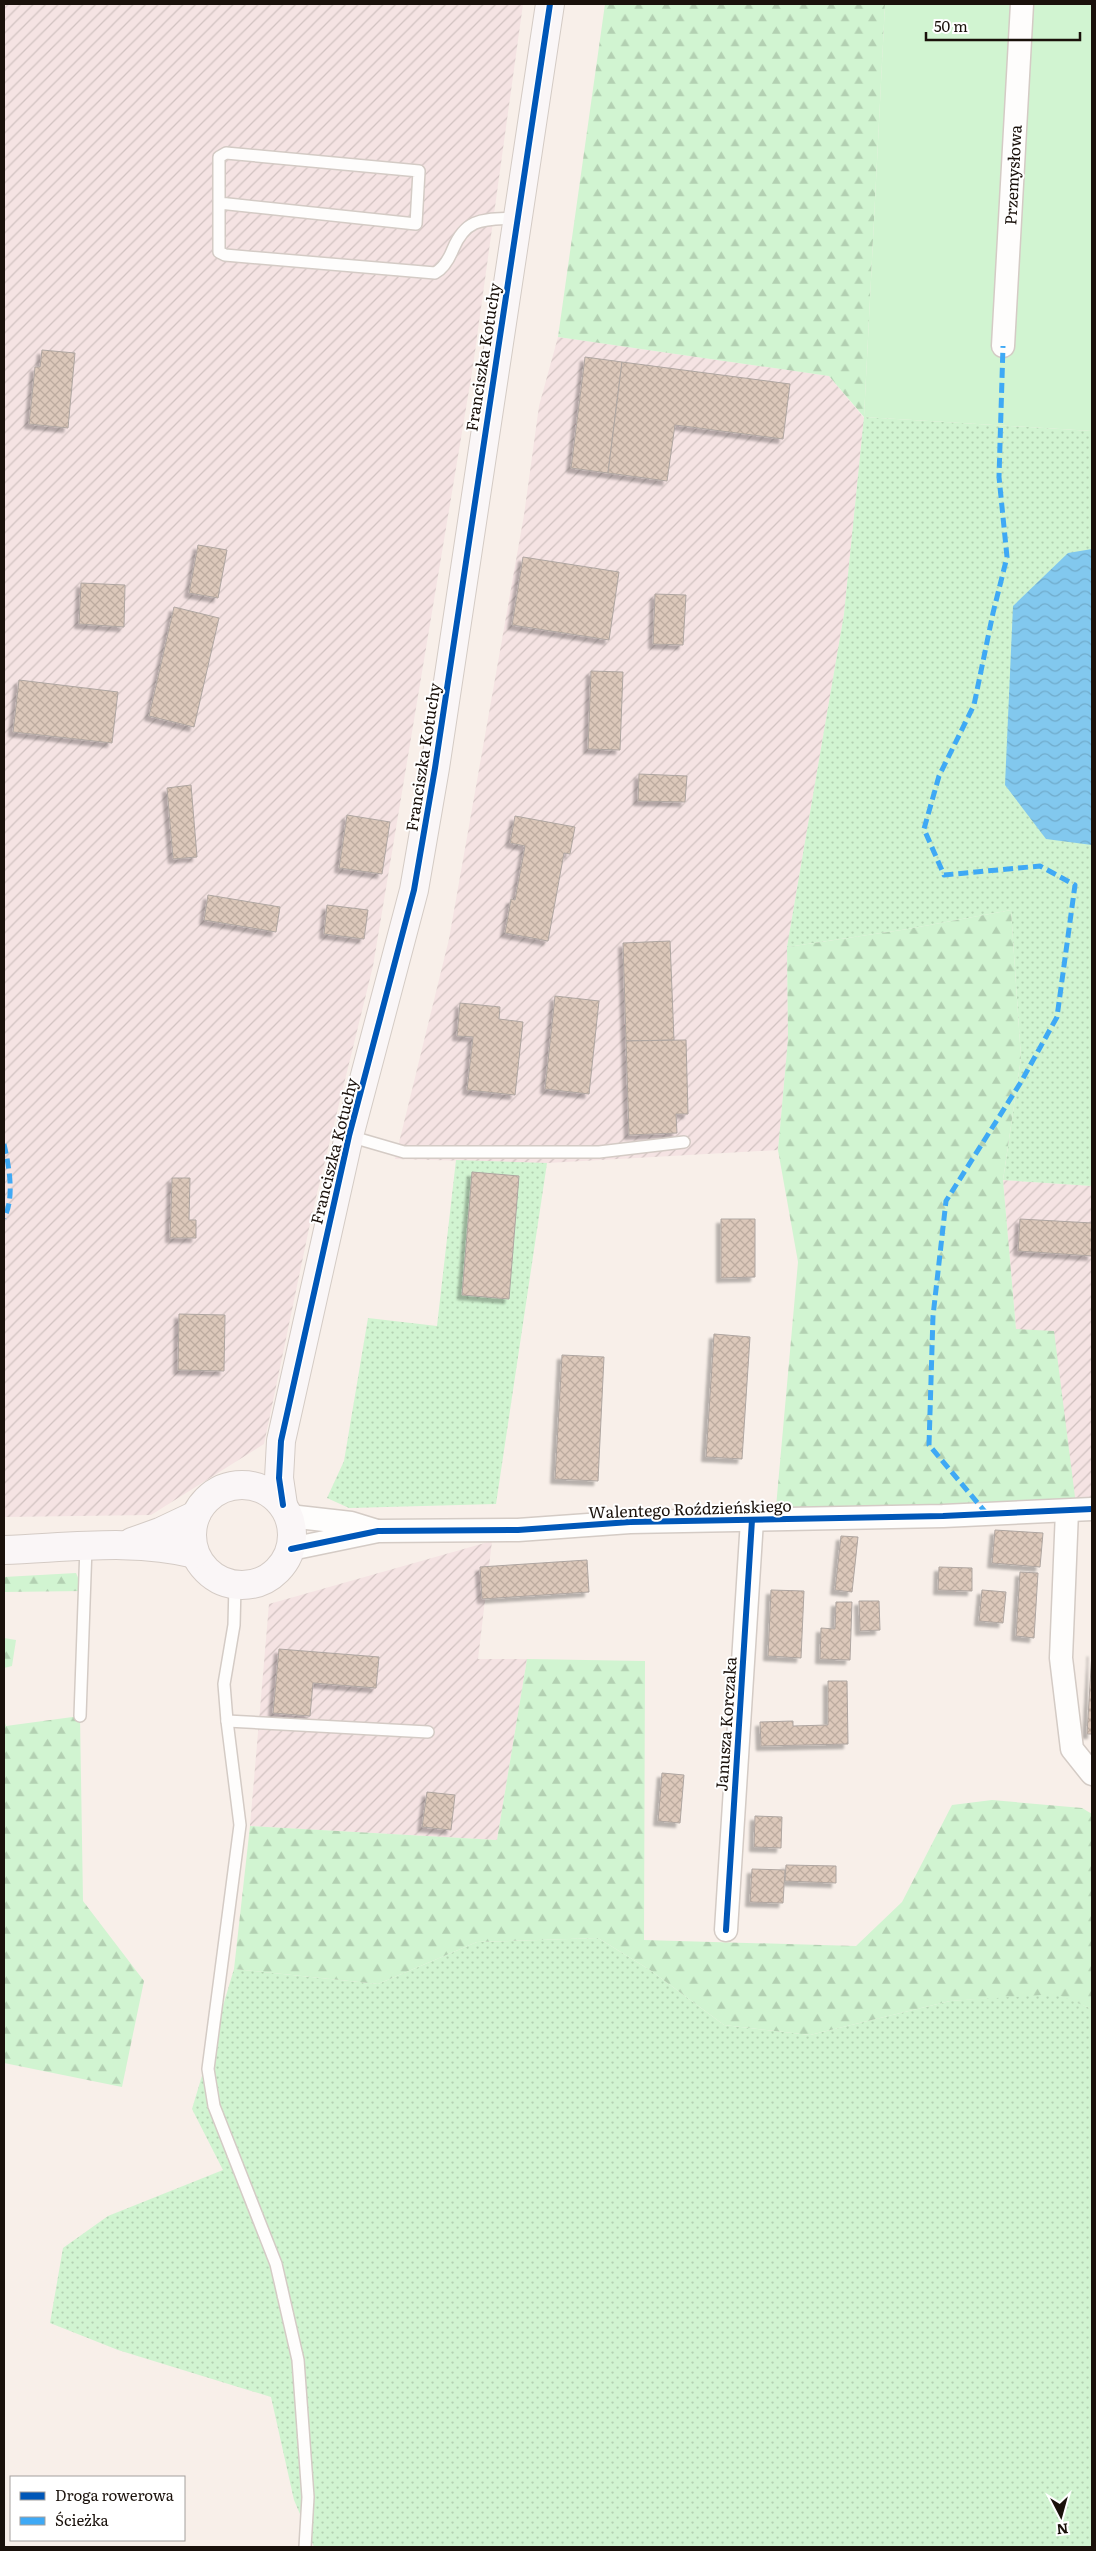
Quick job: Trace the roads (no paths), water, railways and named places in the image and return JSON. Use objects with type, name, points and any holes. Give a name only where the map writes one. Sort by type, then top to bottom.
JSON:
[{"type":"street","name":"Franciszka Kotuchy","points":[[286,1510],[279,1478],[281,1441],[349,1136],[414,890],[435,768],[550,4]]},
{"type":"street","name":"Przemysłowa","points":[[1003,346],[1022,4]]},
{"type":"street","name":"Franciszka Kotuchy","points":[[244,1484],[258,1471],[281,1441]]},
{"type":"street","points":[[244,1484],[259,1487],[272,1494],[286,1510],[292,1527],[291,1549],[280,1568],[263,1581],[249,1585],[235,1585],[211,1575],[195,1554],[192,1531],[196,1515],[204,1502],[215,1492],[229,1486],[244,1484]]},
{"type":"street","name":"Walentego Roździeńskiego","points":[[291,1549],[378,1531],[518,1530],[630,1522],[1092,1509]]},
{"type":"street","name":"Walentego Roździeńskiego","points":[[286,1510],[350,1522],[378,1531]]},
{"type":"street","points":[[1067,1511],[1061,1658],[1072,1749],[1092,1774]]},
{"type":"street","points":[[121,1546],[160,1532],[196,1515]]},
{"type":"street","name":"Janusza Korczaka","points":[[726,1930],[752,1520]]},
{"type":"street","points":[[4,1550],[121,1546],[179,1550],[195,1554]]},
{"type":"lane","points":[[219,204],[416,224],[419,171],[226,153],[219,156],[219,204],[219,252],[225,255],[435,273],[443,268],[459,235],[468,225],[482,220],[517,218]]},
{"type":"lane","points":[[349,1136],[404,1152],[599,1152],[684,1142]]},
{"type":"lane","points":[[80,1716],[86,1547]]},
{"type":"lane","points":[[235,1585],[234,1625],[224,1684],[240,1824],[208,2069],[214,2106],[276,2264],[298,2360],[308,2497],[305,2547]]},
{"type":"lane","points":[[227,1721],[428,1732]]},
{"type":"water","points":[[1092,549],[1092,845],[1046,839],[1005,785],[1013,606],[1068,553]]}]
